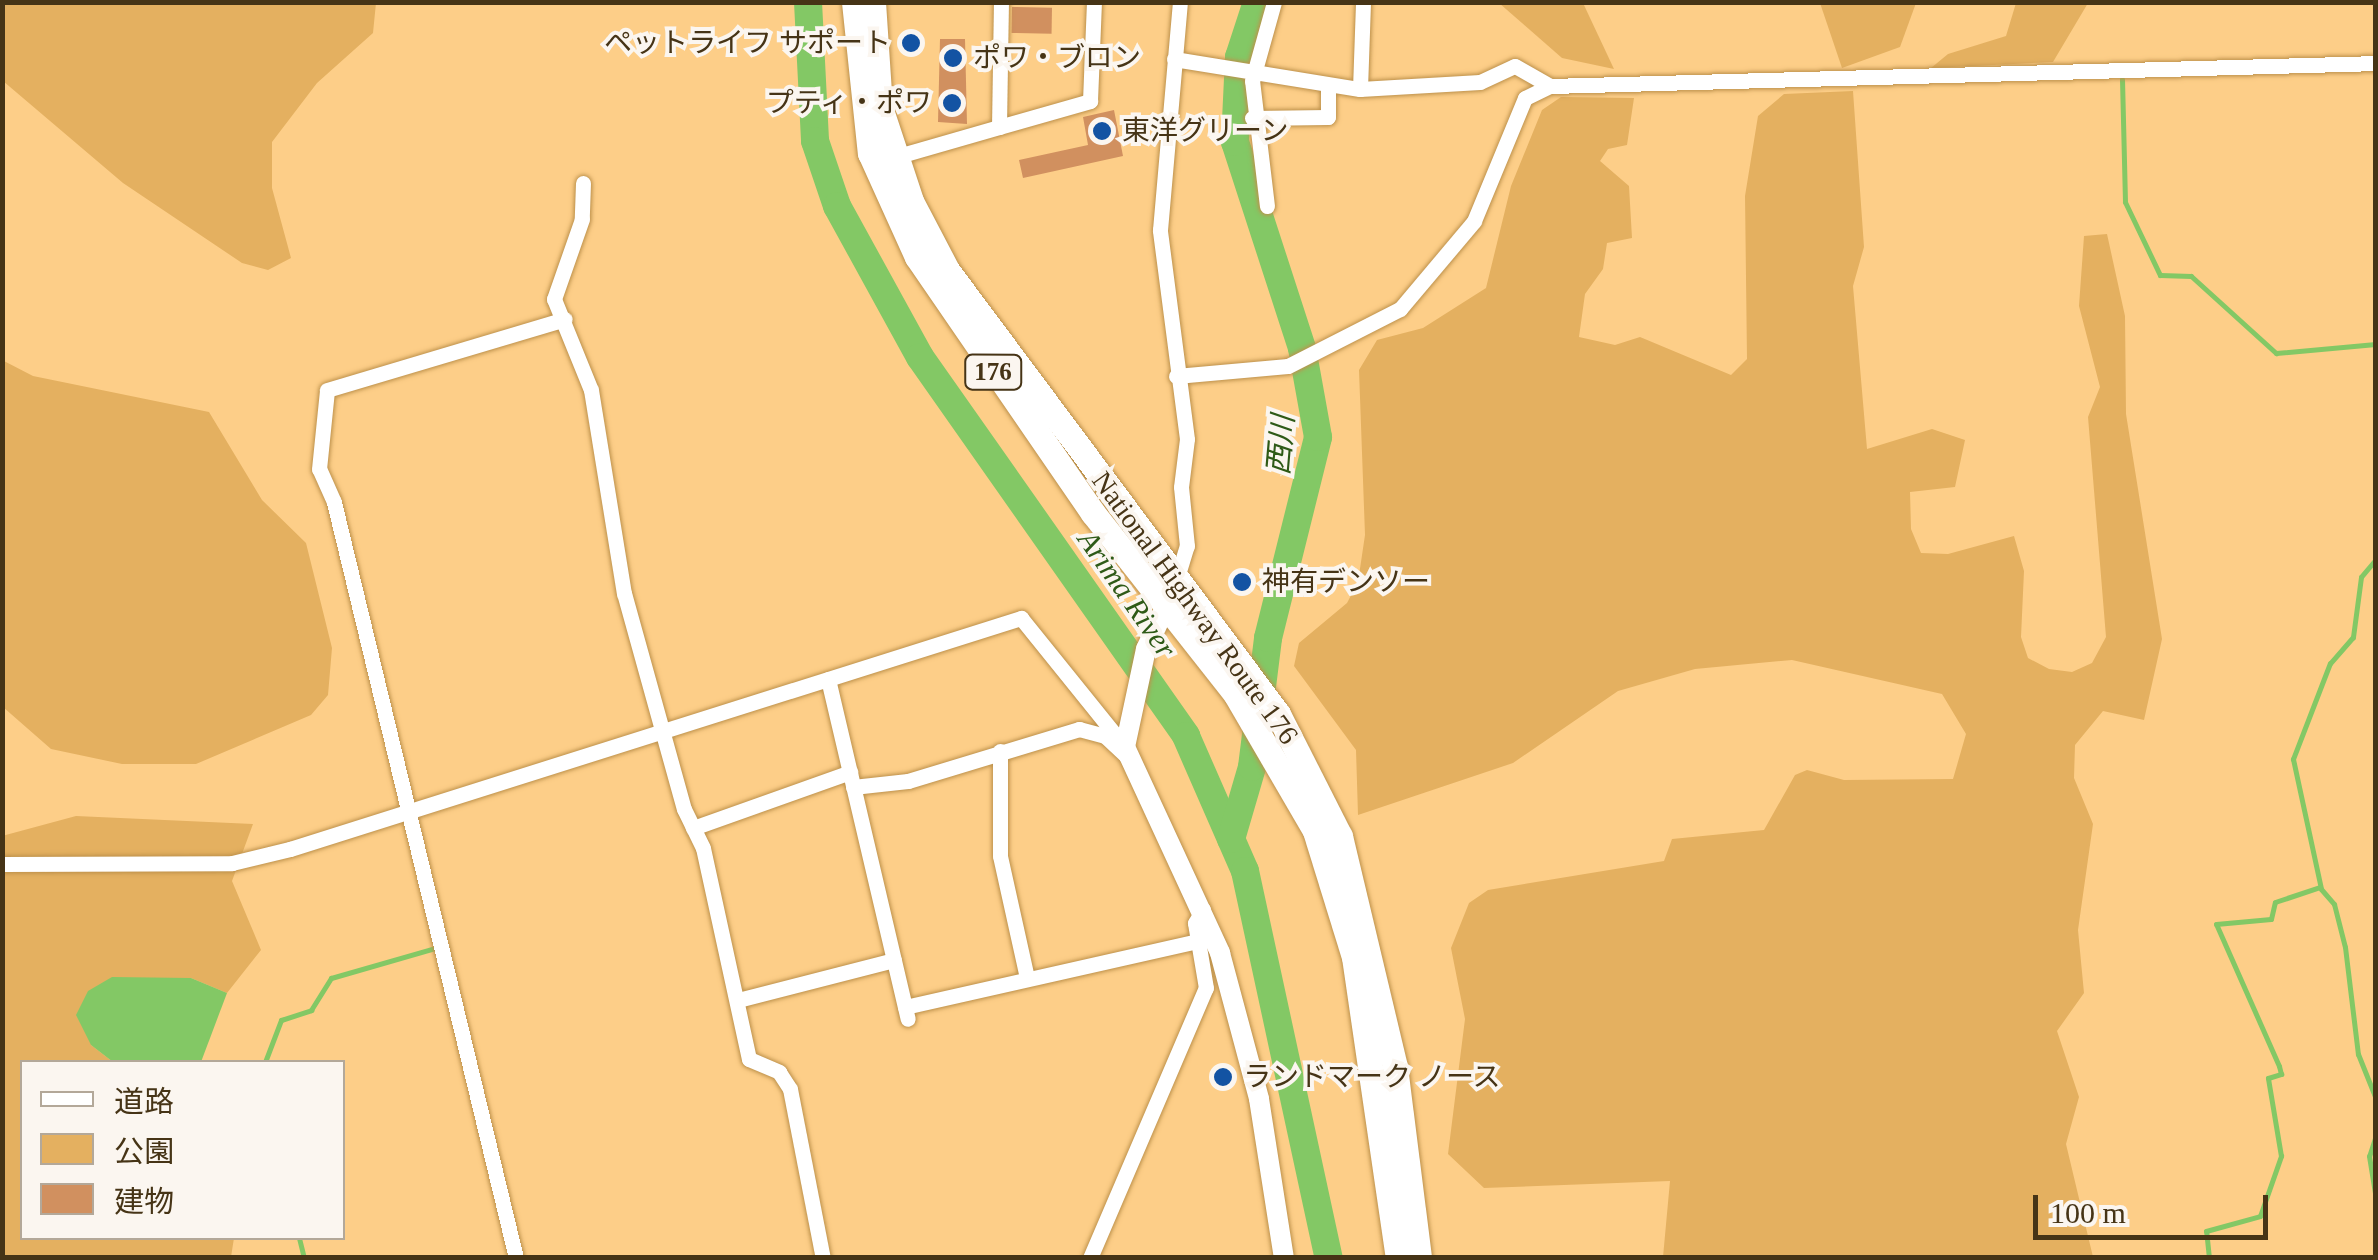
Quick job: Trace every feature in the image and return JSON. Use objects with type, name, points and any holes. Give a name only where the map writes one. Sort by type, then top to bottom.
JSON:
[{"type":"highway","name":"National Highway Route 176","points":[[854,2],[870,153],[917,257],[1166,608],[1236,695],[1288,779],[1334,880],[1354,957],[1398,1258]]},
{"type":"highway","name":"National Highway Route 176","points":[[873,2],[880,107],[894,157],[948,270],[1278,714],[1340,836],[1366,920],[1395,1067],[1418,1258]]},
{"type":"street","points":[[999,127],[1000,2]]},
{"type":"street","points":[[894,157],[1090,101],[1094,2]]},
{"type":"street","points":[[1128,746],[1146,649],[1166,608],[1187,546],[1181,487],[1187,440],[1160,230],[1180,2]]},
{"type":"street","points":[[1267,206],[1252,118],[1254,72],[1274,2]]},
{"type":"street","points":[[1360,88],[1362,2]]},
{"type":"street","points":[[1174,59],[1360,88],[1480,82],[1515,66],[1550,86]]},
{"type":"street","points":[[1176,376],[1288,366],[1316,356],[1400,309],[1432,276],[1474,221],[1524,98],[1550,86],[2376,63]]},
{"type":"street","points":[[1252,118],[1328,116],[1328,85]]},
{"type":"street","points":[[582,184],[582,219],[554,281],[591,390],[624,593],[693,828],[738,1000],[749,1059],[779,1072],[790,1089],[823,1258]]},
{"type":"street","points":[[516,1258],[334,502],[319,469],[327,390],[565,320]]},
{"type":"street","points":[[2,864],[232,863],[410,814],[1021,618],[1128,746],[1203,908],[1260,1099],[1284,1258]]},
{"type":"street","points":[[828,678],[906,1013],[1027,978],[1198,941]]},
{"type":"street","points":[[693,828],[852,780],[908,781],[1000,752],[1095,729],[1128,746]]},
{"type":"street","points":[[1000,752],[1000,856],[1027,978]]},
{"type":"street","points":[[1090,1258],[1206,988],[1198,941],[1203,908]]},
{"type":"street","points":[[738,1000],[894,960]]},
{"type":"green space","points":[[1820,2],[1916,3],[1900,47],[1842,68]]},
{"type":"green space","points":[[2,3],[376,3],[373,33],[317,83],[272,142],[272,188],[291,258],[268,270],[242,263],[123,183],[3,81]]},
{"type":"green space","points":[[1499,3],[1583,3],[1614,69],[1562,58]]},
{"type":"green space","points":[[2016,3],[2088,3],[2053,62],[1931,68],[1948,54],[2006,36]]},
{"type":"green space","points":[[1853,91],[1864,247],[1853,286],[1867,449],[1932,429],[1965,440],[1955,487],[1910,492],[1911,529],[1921,553],[1948,554],[2014,536],[2024,571],[2021,637],[2028,658],[2049,669],[2072,672],[2092,663],[2106,637],[2088,417],[2100,387],[2079,306],[2084,236],[2107,234],[2125,316],[2126,414],[2162,639],[2144,720],[2103,711],[2075,745],[2074,778],[2093,824],[2078,930],[2084,993],[2057,1031],[2079,1097],[2066,1144],[2093,1257],[1663,1257],[1670,1181],[1484,1188],[1448,1154],[1465,1019],[1451,948],[1469,903],[1488,890],[1664,861],[1672,839],[1764,830],[1795,775],[1807,770],[1844,780],[1953,779],[1966,734],[1942,694],[1792,660],[1695,669],[1618,691],[1513,763],[1358,815],[1356,750],[1294,666],[1299,643],[1347,603],[1358,582],[1365,535],[1359,370],[1377,340],[1423,328],[1486,288],[1511,186],[1542,110],[1561,97],[1634,98],[1627,145],[1608,149],[1600,161],[1629,186],[1632,238],[1607,243],[1603,269],[1585,294],[1579,337],[1615,345],[1640,337],[1731,375],[1747,359],[1745,196],[1758,116],[1784,94]]},
{"type":"green space","points":[[2,360],[33,376],[209,412],[262,500],[306,543],[332,648],[328,695],[311,715],[196,764],[122,764],[51,749],[3,707]]},
{"type":"green space","points":[[76,816],[253,824],[232,881],[261,950],[227,993],[191,978],[91,1045],[110,1060],[20,1060],[20,1240],[234,1240],[231,1257],[3,1257],[2,836]]},
{"type":"shaded area","points":[[112,977],[191,978],[227,993],[202,1060],[110,1060],[91,1045],[76,1015],[88,991]]},
{"type":"building","points":[[1012,7],[1052,8],[1052,34],[1012,33]]},
{"type":"building","points":[[940,39],[965,39],[967,124],[938,122]]},
{"type":"building","name":"東洋グリーン","points":[[1114,110],[1123,156],[1023,178],[1019,160],[1088,145],[1083,117]]},
{"type":"waterway","name":"Arima River","points":[[808,2],[815,141],[837,206],[920,357],[1186,736],[1245,871],[1329,1258]]},
{"type":"waterway","name":"西川","points":[[1231,839],[1252,767],[1268,638],[1318,437],[1302,348],[1235,142],[1239,57],[1257,2]]},
{"type":"waterway","points":[[2122,79],[2125,202],[2160,275],[2191,276],[2276,353],[2376,344]]},
{"type":"waterway","points":[[2376,559],[2361,577],[2353,637],[2330,663],[2293,759],[2321,889],[2334,904],[2345,947],[2358,1054],[2376,1099]]},
{"type":"waterway","points":[[2209,1258],[2206,1231],[2260,1216],[2281,1156],[2268,1078],[2281,1074],[2279,1066],[2216,924],[2271,919],[2275,902],[2320,887]]},
{"type":"waterway","points":[[266,1060],[281,1020],[311,1010],[331,978],[435,948]]},
{"type":"waterway","points":[[2376,1135],[2369,1156],[2376,1199]]},
{"type":"waterway","points":[[300,1240],[304,1258]]},
{"type":"place","name":"ペットライフ サポート","points":[[911,43]]},
{"type":"place","name":"ポワ・ブロン","points":[[953,58]]},
{"type":"place","name":"プティ・ポワ","points":[[952,103]]},
{"type":"place","name":"東洋グリーン","points":[[1102,131]]},
{"type":"place","name":"神有デンソー","points":[[1242,582]]},
{"type":"place","name":"ランドマーク ノース","points":[[1223,1077]]}]
